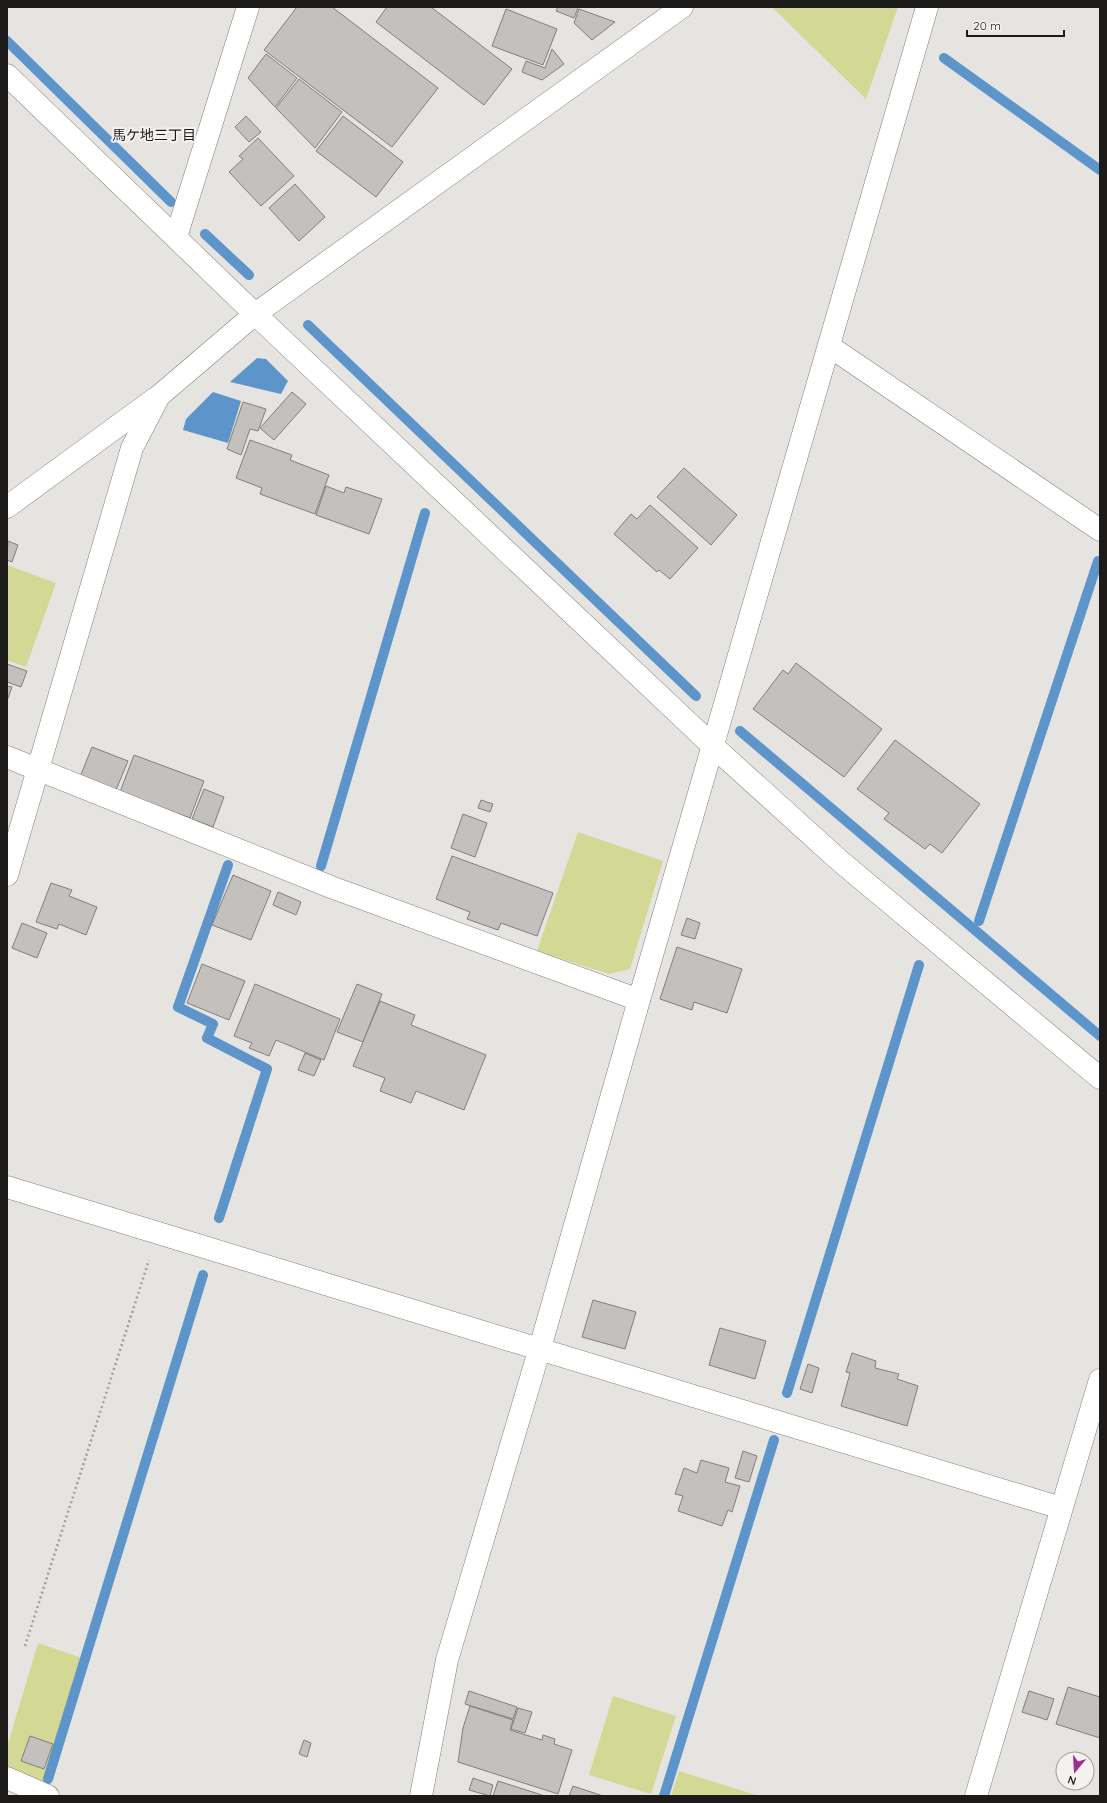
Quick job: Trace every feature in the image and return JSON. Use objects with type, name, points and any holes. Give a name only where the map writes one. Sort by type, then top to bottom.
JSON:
[{"type":"street","points":[[176,237],[248,7]]},
{"type":"street","points":[[7,507],[159,396],[255,314],[682,7]]},
{"type":"street","points":[[421,1796],[447,1660],[540,1348],[639,1000],[714,747],[927,7]]},
{"type":"street","points":[[7,75],[255,314],[714,747],[840,861],[1100,1078]]},
{"type":"street","points":[[829,346],[1100,530]]},
{"type":"street","points":[[7,875],[132,448],[159,396]]},
{"type":"street","points":[[7,757],[331,888],[639,1000]]},
{"type":"street","points":[[7,1187],[540,1348],[1061,1508]]},
{"type":"street","points":[[976,1796],[1100,1380]]},
{"type":"street","points":[[7,1778],[48,1796]]},
{"type":"path","points":[[25,1646],[158,1233]]},
{"type":"green space","points":[[772,7],[898,7],[866,99]]},
{"type":"green space","points":[[7,565],[56,583],[26,667],[7,660]]},
{"type":"green space","points":[[578,832],[663,861],[630,969],[609,974],[537,951]]},
{"type":"green space","points":[[38,1643],[88,1660],[49,1786],[7,1767],[7,1747]]},
{"type":"green space","points":[[613,1696],[676,1716],[651,1794],[589,1775]]},
{"type":"green space","points":[[679,1771],[759,1796],[671,1796]]},
{"type":"water","points":[[257,358],[266,359],[288,381],[281,394],[230,382]]},
{"type":"water","points":[[213,392],[241,401],[228,443],[183,430],[186,419]]},
{"type":"building","points":[[297,7],[332,7],[438,88],[392,147],[264,50]]},
{"type":"building","points":[[387,7],[431,7],[512,69],[484,105],[376,22]]},
{"type":"building","points":[[558,7],[578,8],[574,18],[556,11]]},
{"type":"building","points":[[506,9],[557,29],[543,65],[492,46]]},
{"type":"building","points":[[579,9],[615,22],[592,40],[574,23]]},
{"type":"building","points":[[552,49],[564,64],[542,80],[522,72],[526,61],[545,68]]},
{"type":"building","points":[[266,54],[297,78],[275,107],[248,78]]},
{"type":"building","points":[[299,79],[342,112],[315,148],[276,108]]},
{"type":"building","points":[[246,116],[261,132],[249,142],[235,127]]},
{"type":"building","points":[[343,116],[403,162],[376,197],[316,151]]},
{"type":"building","points":[[258,138],[294,176],[261,206],[229,172],[243,159],[239,156]]},
{"type":"building","points":[[295,184],[325,217],[299,241],[269,208]]},
{"type":"building","points":[[292,392],[306,404],[274,440],[260,428]]},
{"type":"building","points":[[243,402],[266,409],[258,431],[250,429],[241,455],[227,449]]},
{"type":"building","points":[[250,440],[292,455],[290,460],[329,475],[315,514],[260,494],[262,488],[236,478]]},
{"type":"building","points":[[684,468],[737,515],[711,545],[657,497]]},
{"type":"building","points":[[326,486],[344,493],[346,487],[382,499],[369,534],[316,515]]},
{"type":"building","points":[[650,505],[698,548],[670,579],[659,570],[657,572],[614,534],[631,514],[637,519]]},
{"type":"building","points":[[8,541],[18,545],[12,562],[7,560]]},
{"type":"building","points":[[796,663],[882,729],[844,777],[753,709],[783,670],[788,674]]},
{"type":"building","points":[[7,664],[27,671],[21,687],[7,682]]},
{"type":"building","points":[[7,686],[12,687],[7,701]]},
{"type":"building","points":[[895,740],[980,804],[942,853],[930,844],[925,849],[884,819],[889,813],[857,789]]},
{"type":"building","points":[[92,747],[128,761],[116,790],[80,777]]},
{"type":"building","points":[[134,755],[204,781],[190,818],[120,792]]},
{"type":"building","points":[[204,789],[224,797],[213,827],[192,819]]},
{"type":"building","points":[[481,800],[493,804],[490,812],[478,808]]},
{"type":"building","points":[[463,814],[487,823],[475,857],[451,848]]},
{"type":"building","points":[[452,856],[553,893],[537,936],[501,923],[498,930],[467,919],[470,912],[436,899]]},
{"type":"building","points":[[233,875],[271,891],[251,940],[212,925]]},
{"type":"building","points":[[51,883],[72,890],[69,896],[97,907],[86,935],[59,924],[57,929],[36,922]]},
{"type":"building","points":[[278,892],[301,902],[296,915],[273,905]]},
{"type":"building","points":[[687,918],[700,923],[695,939],[681,935]]},
{"type":"building","points":[[22,923],[47,933],[37,958],[12,948]]},
{"type":"building","points":[[677,947],[742,969],[727,1013],[694,1002],[692,1010],[660,999]]},
{"type":"building","points":[[202,964],[245,981],[229,1020],[187,1003]]},
{"type":"building","points":[[255,984],[340,1019],[324,1060],[276,1040],[269,1056],[249,1048],[252,1043],[234,1036]]},
{"type":"building","points":[[357,984],[382,994],[363,1042],[337,1032]]},
{"type":"building","points":[[380,1001],[415,1015],[411,1025],[486,1055],[464,1110],[416,1091],[411,1103],[380,1091],[385,1078],[353,1066]]},
{"type":"building","points":[[305,1053],[321,1060],[314,1076],[298,1070]]},
{"type":"building","points":[[593,1300],[636,1312],[625,1349],[582,1337]]},
{"type":"building","points":[[720,1328],[766,1341],[755,1379],[709,1365]]},
{"type":"building","points":[[852,1353],[876,1361],[875,1368],[899,1374],[897,1379],[918,1386],[907,1426],[841,1406],[850,1373],[846,1372]]},
{"type":"building","points":[[808,1364],[819,1368],[812,1393],[800,1389]]},
{"type":"building","points":[[743,1451],[757,1456],[749,1482],[735,1478]]},
{"type":"building","points":[[701,1460],[729,1468],[725,1482],[740,1486],[732,1512],[728,1510],[722,1526],[678,1511],[683,1496],[675,1494],[684,1468],[697,1473]]},
{"type":"building","points":[[1068,1687],[1100,1697],[1100,1738],[1056,1724]]},
{"type":"building","points":[[469,1691],[517,1707],[513,1719],[465,1704]]},
{"type":"building","points":[[1029,1691],[1054,1699],[1047,1720],[1022,1712]]},
{"type":"building","points":[[470,1706],[513,1720],[510,1730],[542,1740],[543,1735],[555,1739],[554,1744],[572,1750],[558,1794],[458,1762],[463,1728]]},
{"type":"building","points":[[518,1708],[532,1712],[525,1733],[511,1729]]},
{"type":"building","points":[[30,1736],[53,1744],[44,1769],[21,1761]]},
{"type":"building","points":[[304,1740],[311,1743],[307,1757],[299,1754]]},
{"type":"building","points":[[473,1778],[493,1785],[490,1796],[469,1790]]},
{"type":"building","points":[[498,1781],[545,1796],[493,1796]]},
{"type":"building","points":[[573,1786],[603,1796],[569,1796]]},
{"type":"waterway","points":[[7,41],[171,202]]},
{"type":"waterway","points":[[944,58],[1100,170]]},
{"type":"waterway","points":[[205,234],[249,275]]},
{"type":"waterway","points":[[308,325],[696,696]]},
{"type":"waterway","points":[[321,866],[425,513]]},
{"type":"waterway","points":[[979,921],[1098,561]]},
{"type":"waterway","points":[[740,731],[1100,1036]]},
{"type":"waterway","points":[[219,1218],[267,1069],[207,1038],[213,1024],[178,1007],[228,865]]},
{"type":"waterway","points":[[787,1393],[919,965]]},
{"type":"waterway","points":[[48,1779],[203,1275]]},
{"type":"waterway","points":[[664,1796],[774,1440]]},
{"type":"district","name":"馬ケ地三丁目","points":[[154,135]]}]
